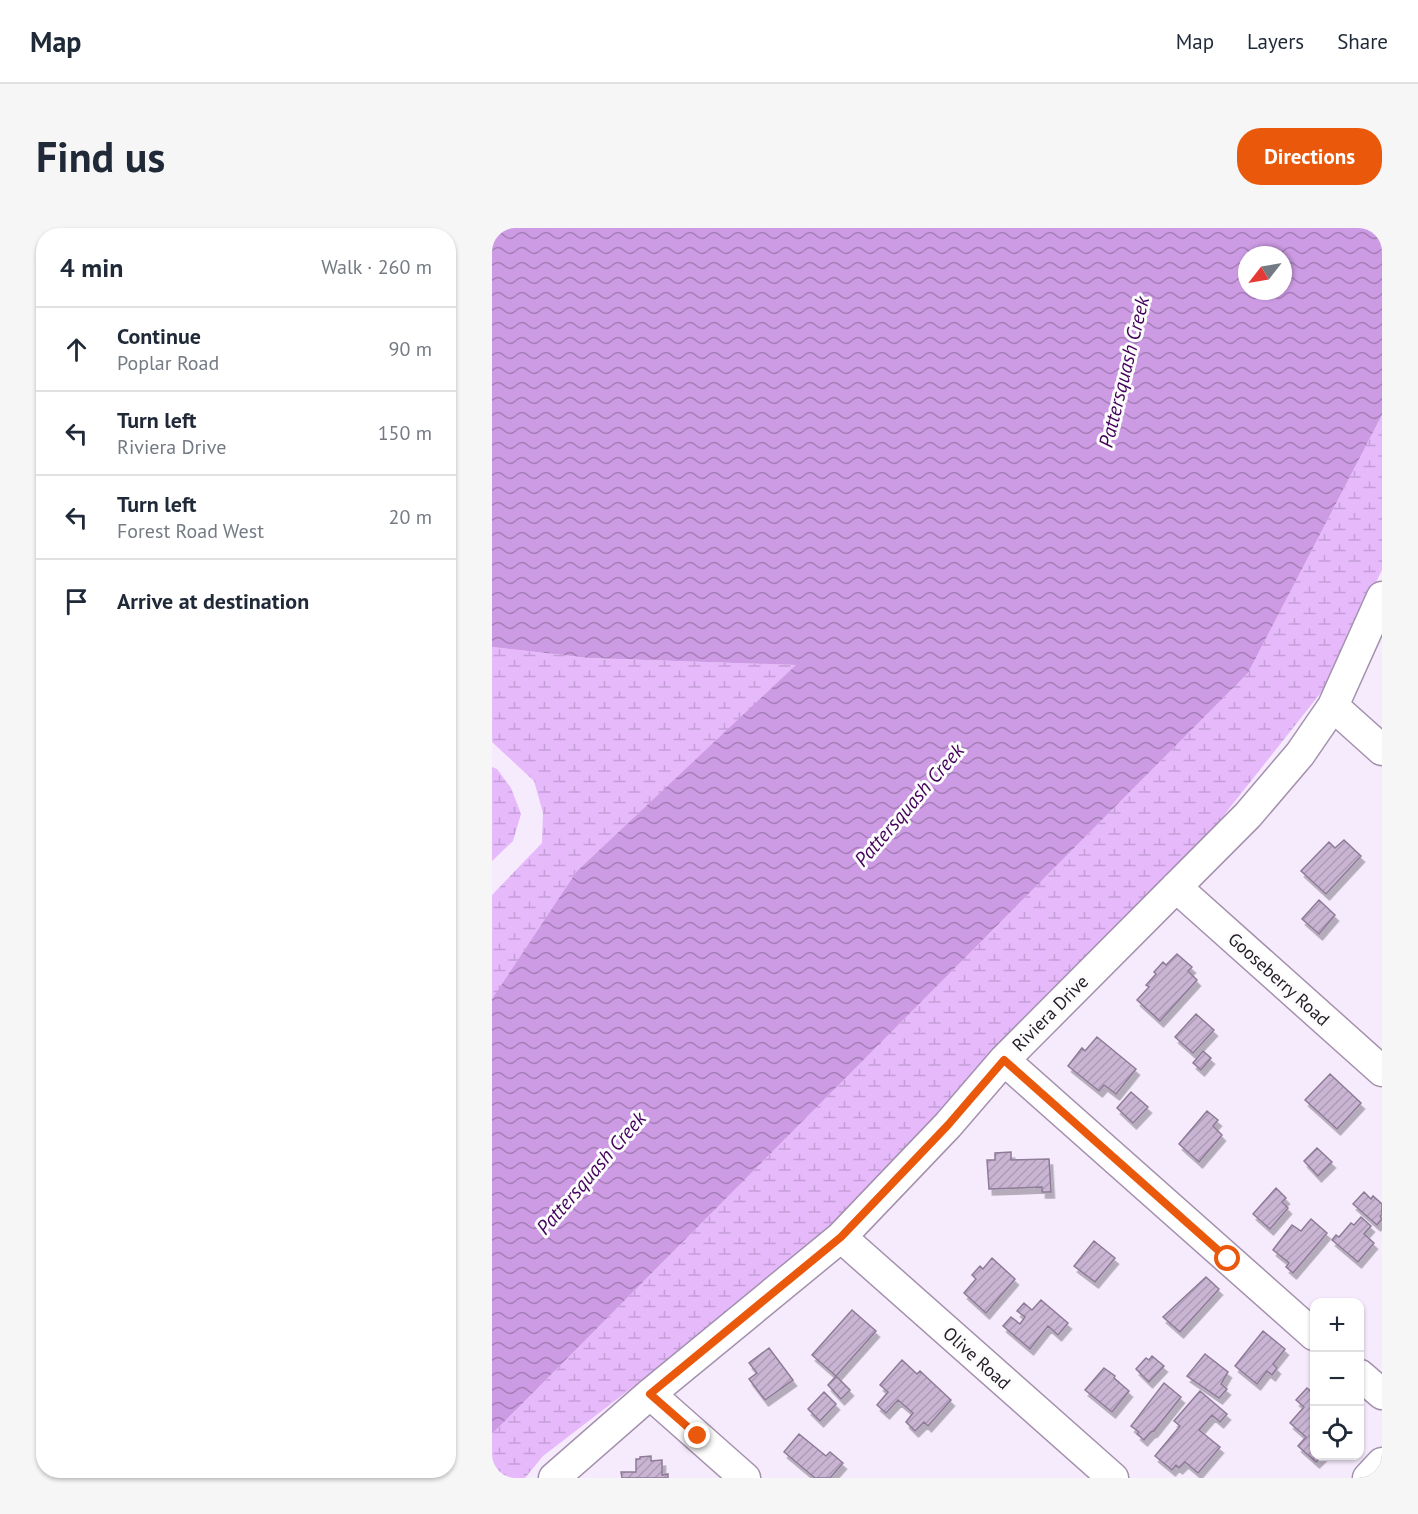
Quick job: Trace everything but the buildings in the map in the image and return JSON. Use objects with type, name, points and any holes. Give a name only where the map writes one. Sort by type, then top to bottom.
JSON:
[{"type":"street","name":"Riviera Drive","points":[[554,1478],[650,1394],[841,1237],[948,1125],[1004,1060],[1248,815],[1300,754],[1333,706],[1382,597]]},
{"type":"street","points":[[1333,706],[1382,750]]},
{"type":"street","name":"Gooseberry Road","points":[[1176,887],[1382,1071]]},
{"type":"street","points":[[1004,1060],[1310,1331]]},
{"type":"street","name":"Olive Road","points":[[841,1237],[1113,1478]]},
{"type":"street","points":[[1364,1379],[1382,1395]]},
{"type":"street","points":[[650,1394],[745,1478]]},
{"type":"street","points":[[1368,1478],[1382,1463]]},
{"type":"green space","points":[[1382,415],[1382,570],[1323,690],[1217,824],[1070,975],[899,1168],[770,1282],[543,1456],[525,1478],[492,1478],[492,1434],[1248,673]]},
{"type":"green space","points":[[492,647],[589,658],[797,665],[577,871],[492,1012],[492,895],[542,843],[543,813],[534,781],[492,742]]},
{"type":"green space","points":[[492,767],[497,769],[511,788],[521,814],[513,841],[492,861]]},
{"type":"water","name":"Pattersquash Creek","points":[[492,228],[1382,228],[1382,415],[1248,673],[492,1434],[492,999],[577,871],[796,665],[589,658],[492,647]]},
{"type":"route","points":[[698,1436],[650,1394],[841,1237],[948,1125],[1004,1060],[1228,1259]]}]
